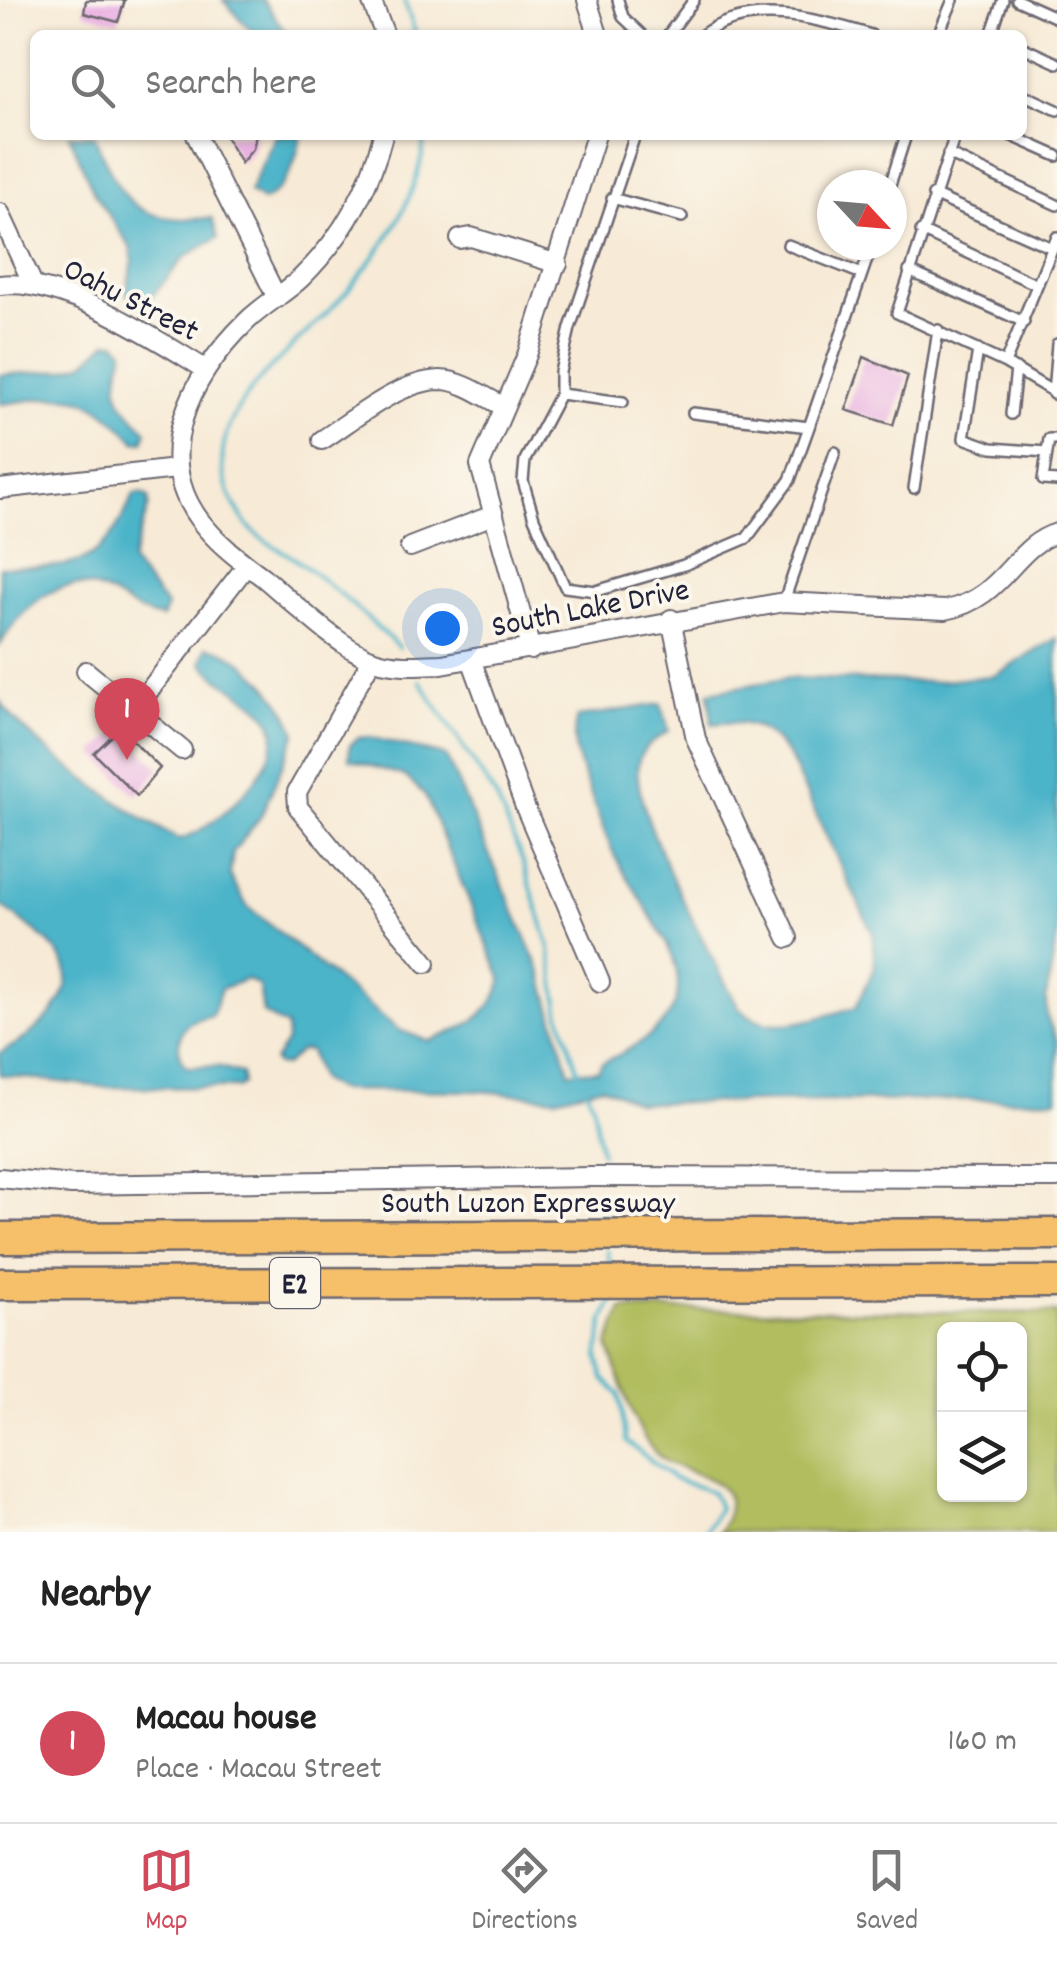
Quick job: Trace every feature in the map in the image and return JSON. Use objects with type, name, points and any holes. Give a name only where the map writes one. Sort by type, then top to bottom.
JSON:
[{"type":"highway","name":"South Luzon Expressway","points":[[0,1238],[1057,1234]]},
{"type":"highway","name":"E2","points":[[0,1284],[1057,1282]]},
{"type":"street","points":[[371,0],[384,30]]},
{"type":"street","points":[[587,0],[596,30]]},
{"type":"street","points":[[198,140],[277,298]]},
{"type":"street","points":[[382,140],[376,166],[348,220],[312,265],[250,318],[205,369],[186,404],[176,470],[204,526],[247,565],[372,660],[296,792],[298,807],[426,963]]},
{"type":"street","points":[[531,650],[480,465],[528,356],[595,140]]},
{"type":"street","points":[[0,213],[32,282],[0,284]]},
{"type":"street","points":[[460,239],[471,237],[558,264]]},
{"type":"street","name":"Oahu Street","points":[[32,282],[142,332],[205,369]]},
{"type":"street","points":[[322,440],[395,395],[440,380],[458,384],[504,407]]},
{"type":"street","points":[[0,488],[176,470]]},
{"type":"street","points":[[410,547],[493,515]]},
{"type":"street","name":"South Lake Drive","points":[[372,660],[407,666],[471,660],[784,602],[945,610],[966,606],[989,593],[1034,547],[1057,533]]},
{"type":"street","points":[[134,710],[247,565]]},
{"type":"street","points":[[672,620],[696,739],[788,938]]},
{"type":"street","points":[[471,660],[525,807],[600,982]]},
{"type":"street","points":[[86,671],[182,750]]},
{"type":"street","points":[[0,1178],[72,1185],[590,1177],[1057,1178]]},
{"type":"lane","points":[[618,0],[620,12],[637,30]]},
{"type":"lane","points":[[620,12],[626,0]]},
{"type":"lane","points":[[672,30],[694,0]]},
{"type":"lane","points":[[940,30],[953,0]]},
{"type":"lane","points":[[993,30],[1003,0]]},
{"type":"lane","points":[[1017,0],[1057,18]]},
{"type":"lane","points":[[707,30],[714,22],[754,7],[788,4],[857,30]]},
{"type":"lane","points":[[1027,49],[1057,63]]},
{"type":"lane","points":[[1027,96],[1057,110]]},
{"type":"lane","points":[[633,140],[570,328],[560,372],[560,394],[526,460],[523,481],[534,518],[565,587],[596,591],[684,565],[748,538],[790,480],[867,260]]},
{"type":"lane","points":[[895,170],[904,140]]},
{"type":"lane","points":[[953,140],[920,231],[897,313],[1016,369],[1055,394]]},
{"type":"lane","points":[[1021,140],[1057,156]]},
{"type":"lane","points":[[948,154],[1057,206]]},
{"type":"lane","points":[[933,195],[1052,248]]},
{"type":"lane","points":[[612,198],[682,217]]},
{"type":"lane","points":[[920,231],[1037,284]]},
{"type":"lane","points":[[1004,363],[1057,237]]},
{"type":"lane","points":[[788,246],[862,274]]},
{"type":"lane","points":[[909,272],[1024,322]]},
{"type":"lane","points":[[914,488],[938,330]]},
{"type":"lane","points":[[1055,394],[1057,344]]},
{"type":"lane","points":[[978,350],[964,438],[992,448],[1047,452]]},
{"type":"lane","points":[[1011,414],[1016,369]]},
{"type":"lane","points":[[560,394],[623,402]]},
{"type":"lane","points":[[693,414],[809,428]]},
{"type":"lane","points":[[1057,440],[1049,439],[1042,480],[1057,481]]},
{"type":"lane","points":[[784,602],[834,452]]},
{"type":"green space","points":[[622,1309],[1057,1313],[1057,1532],[719,1532],[728,1511],[727,1494],[718,1484],[667,1462],[656,1453],[638,1426],[608,1345]]},
{"type":"water","points":[[223,0],[263,0],[284,30],[250,30]]},
{"type":"water","points":[[71,140],[96,140],[114,178],[134,204],[164,217],[212,218],[218,238],[185,257],[148,301],[131,300],[126,292],[133,261],[130,247],[93,191]]},
{"type":"water","points":[[274,140],[300,140],[279,189],[263,201],[249,192]]},
{"type":"water","points":[[107,342],[116,342],[124,350],[119,395],[147,431],[143,442],[135,441],[101,410],[74,398],[0,404],[0,375],[64,370],[85,363]]},
{"type":"water","points":[[134,494],[148,497],[149,505],[131,562],[167,607],[162,618],[139,611],[106,592],[73,586],[58,589],[31,606],[0,645],[0,567],[49,566],[84,559],[110,538]]},
{"type":"water","points":[[1057,638],[1057,936],[1046,998],[1047,1017],[1057,1041],[1057,1099],[638,1103],[602,1086],[556,1098],[480,1091],[338,1090],[320,1080],[310,1051],[301,1050],[285,1066],[277,1065],[274,1061],[287,1041],[286,1027],[263,1013],[259,986],[246,979],[221,989],[212,1015],[189,1023],[179,1045],[187,1067],[218,1066],[241,1073],[243,1084],[237,1088],[103,1087],[0,1075],[0,1053],[51,1014],[66,986],[66,971],[48,942],[0,904],[0,701],[33,738],[57,757],[109,796],[179,839],[212,822],[230,807],[262,770],[271,750],[274,732],[267,716],[202,662],[207,647],[248,667],[272,692],[296,733],[261,816],[233,852],[230,875],[247,906],[399,1030],[429,1041],[453,1032],[484,1012],[502,980],[425,795],[405,776],[349,759],[350,745],[357,738],[369,737],[446,756],[541,972],[569,1072],[598,1070],[602,1063],[641,1042],[665,1020],[677,998],[677,974],[669,949],[618,862],[582,772],[574,736],[577,717],[661,704],[669,731],[645,749],[638,764],[639,787],[660,850],[739,1008],[766,1022],[795,1023],[856,1007],[875,966],[872,932],[789,757],[773,738],[756,727],[712,724],[709,692],[790,678],[931,682],[994,676]]},
{"type":"building","points":[[86,0],[125,0],[118,22],[84,13]]},
{"type":"building","points":[[228,140],[255,140],[253,149],[241,163]]},
{"type":"building","points":[[864,357],[908,376],[893,425],[846,410]]},
{"type":"building","points":[[120,728],[160,768],[137,796],[94,753]]},
{"type":"waterway","points":[[404,0],[414,30]]},
{"type":"waterway","points":[[399,647],[322,579],[251,529],[227,486],[223,453],[231,422],[248,393],[349,289],[389,236],[409,198],[424,140]]},
{"type":"waterway","points":[[420,681],[496,797],[522,859],[549,945],[560,1014],[579,1075]]},
{"type":"waterway","points":[[583,1084],[592,1101],[601,1153]]},
{"type":"waterway","points":[[603,1226],[601,1210],[608,1198]]},
{"type":"waterway","points":[[607,1250],[611,1270]]},
{"type":"waterway","points":[[616,1293],[604,1320],[598,1356],[603,1378],[619,1394],[626,1441],[674,1479],[712,1492],[719,1508],[705,1532]]},
{"type":"place","name":"Macau house","points":[[127,760]]}]
